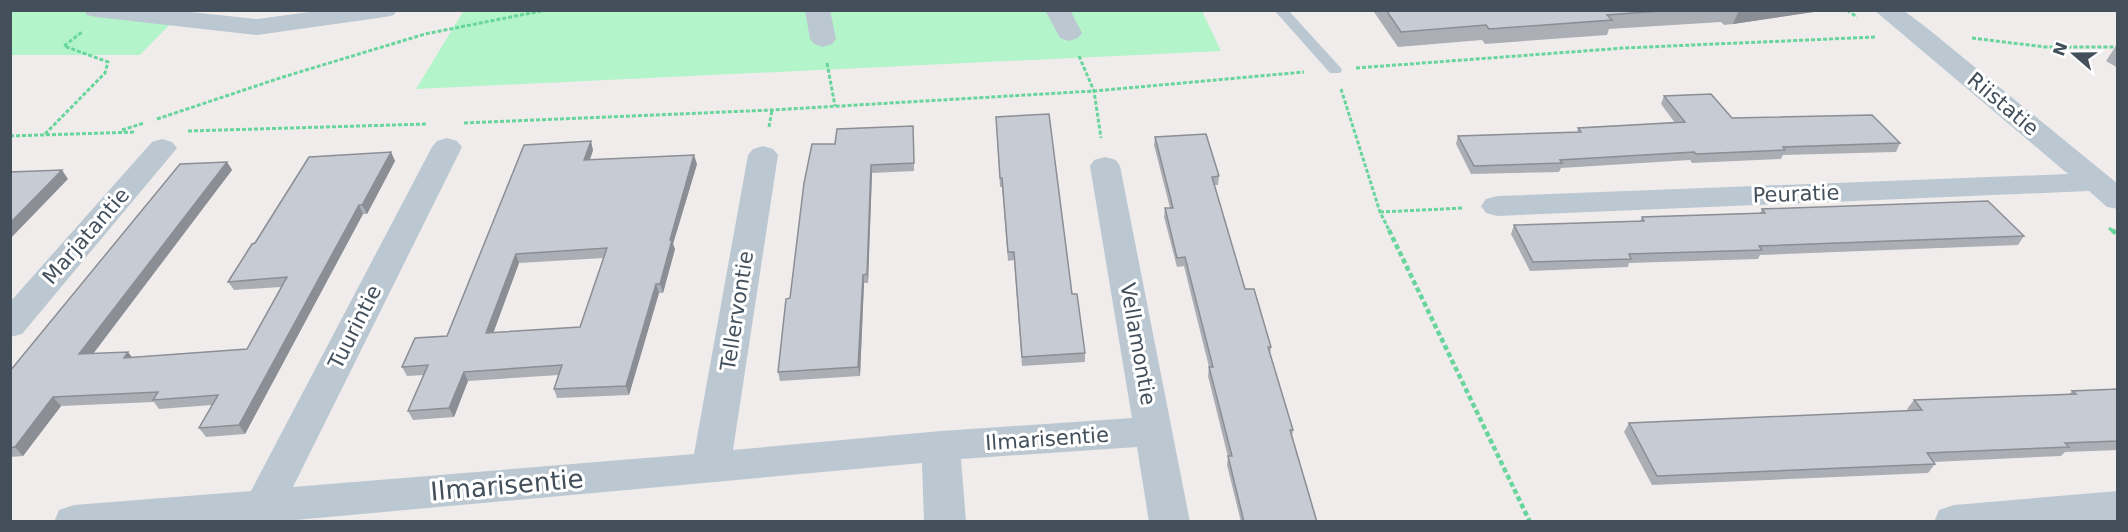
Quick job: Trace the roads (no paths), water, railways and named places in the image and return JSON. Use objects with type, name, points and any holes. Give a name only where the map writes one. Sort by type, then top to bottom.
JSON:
[{"type":"street","points":[[103,11],[257,27],[385,10]]},
{"type":"street","points":[[817,10],[823,39]]},
{"type":"street","points":[[1057,10],[1069,33]]},
{"type":"street","name":"Riistatie","points":[[1886,10],[1918,33],[2106,191]]},
{"type":"street","name":"Tuurintie","points":[[263,506],[446,132]]},
{"type":"street","name":"Marjatantie","points":[[10,324],[161,137]]},
{"type":"street","name":"Tellervontie","points":[[711,468],[763,155]]},
{"type":"street","name":"Vellamontie","points":[[1106,166],[1170,522]]},
{"type":"street","name":"Peuratie","points":[[1497,206],[2106,191]]},
{"type":"street","name":"Ilmarisentie","points":[[74,522],[711,468],[941,446],[1153,431]]},
{"type":"street","points":[[941,446],[945,522]]},
{"type":"street","points":[[1949,521],[2118,507]]},
{"type":"lane","points":[[1280,10],[1335,70]]}]
